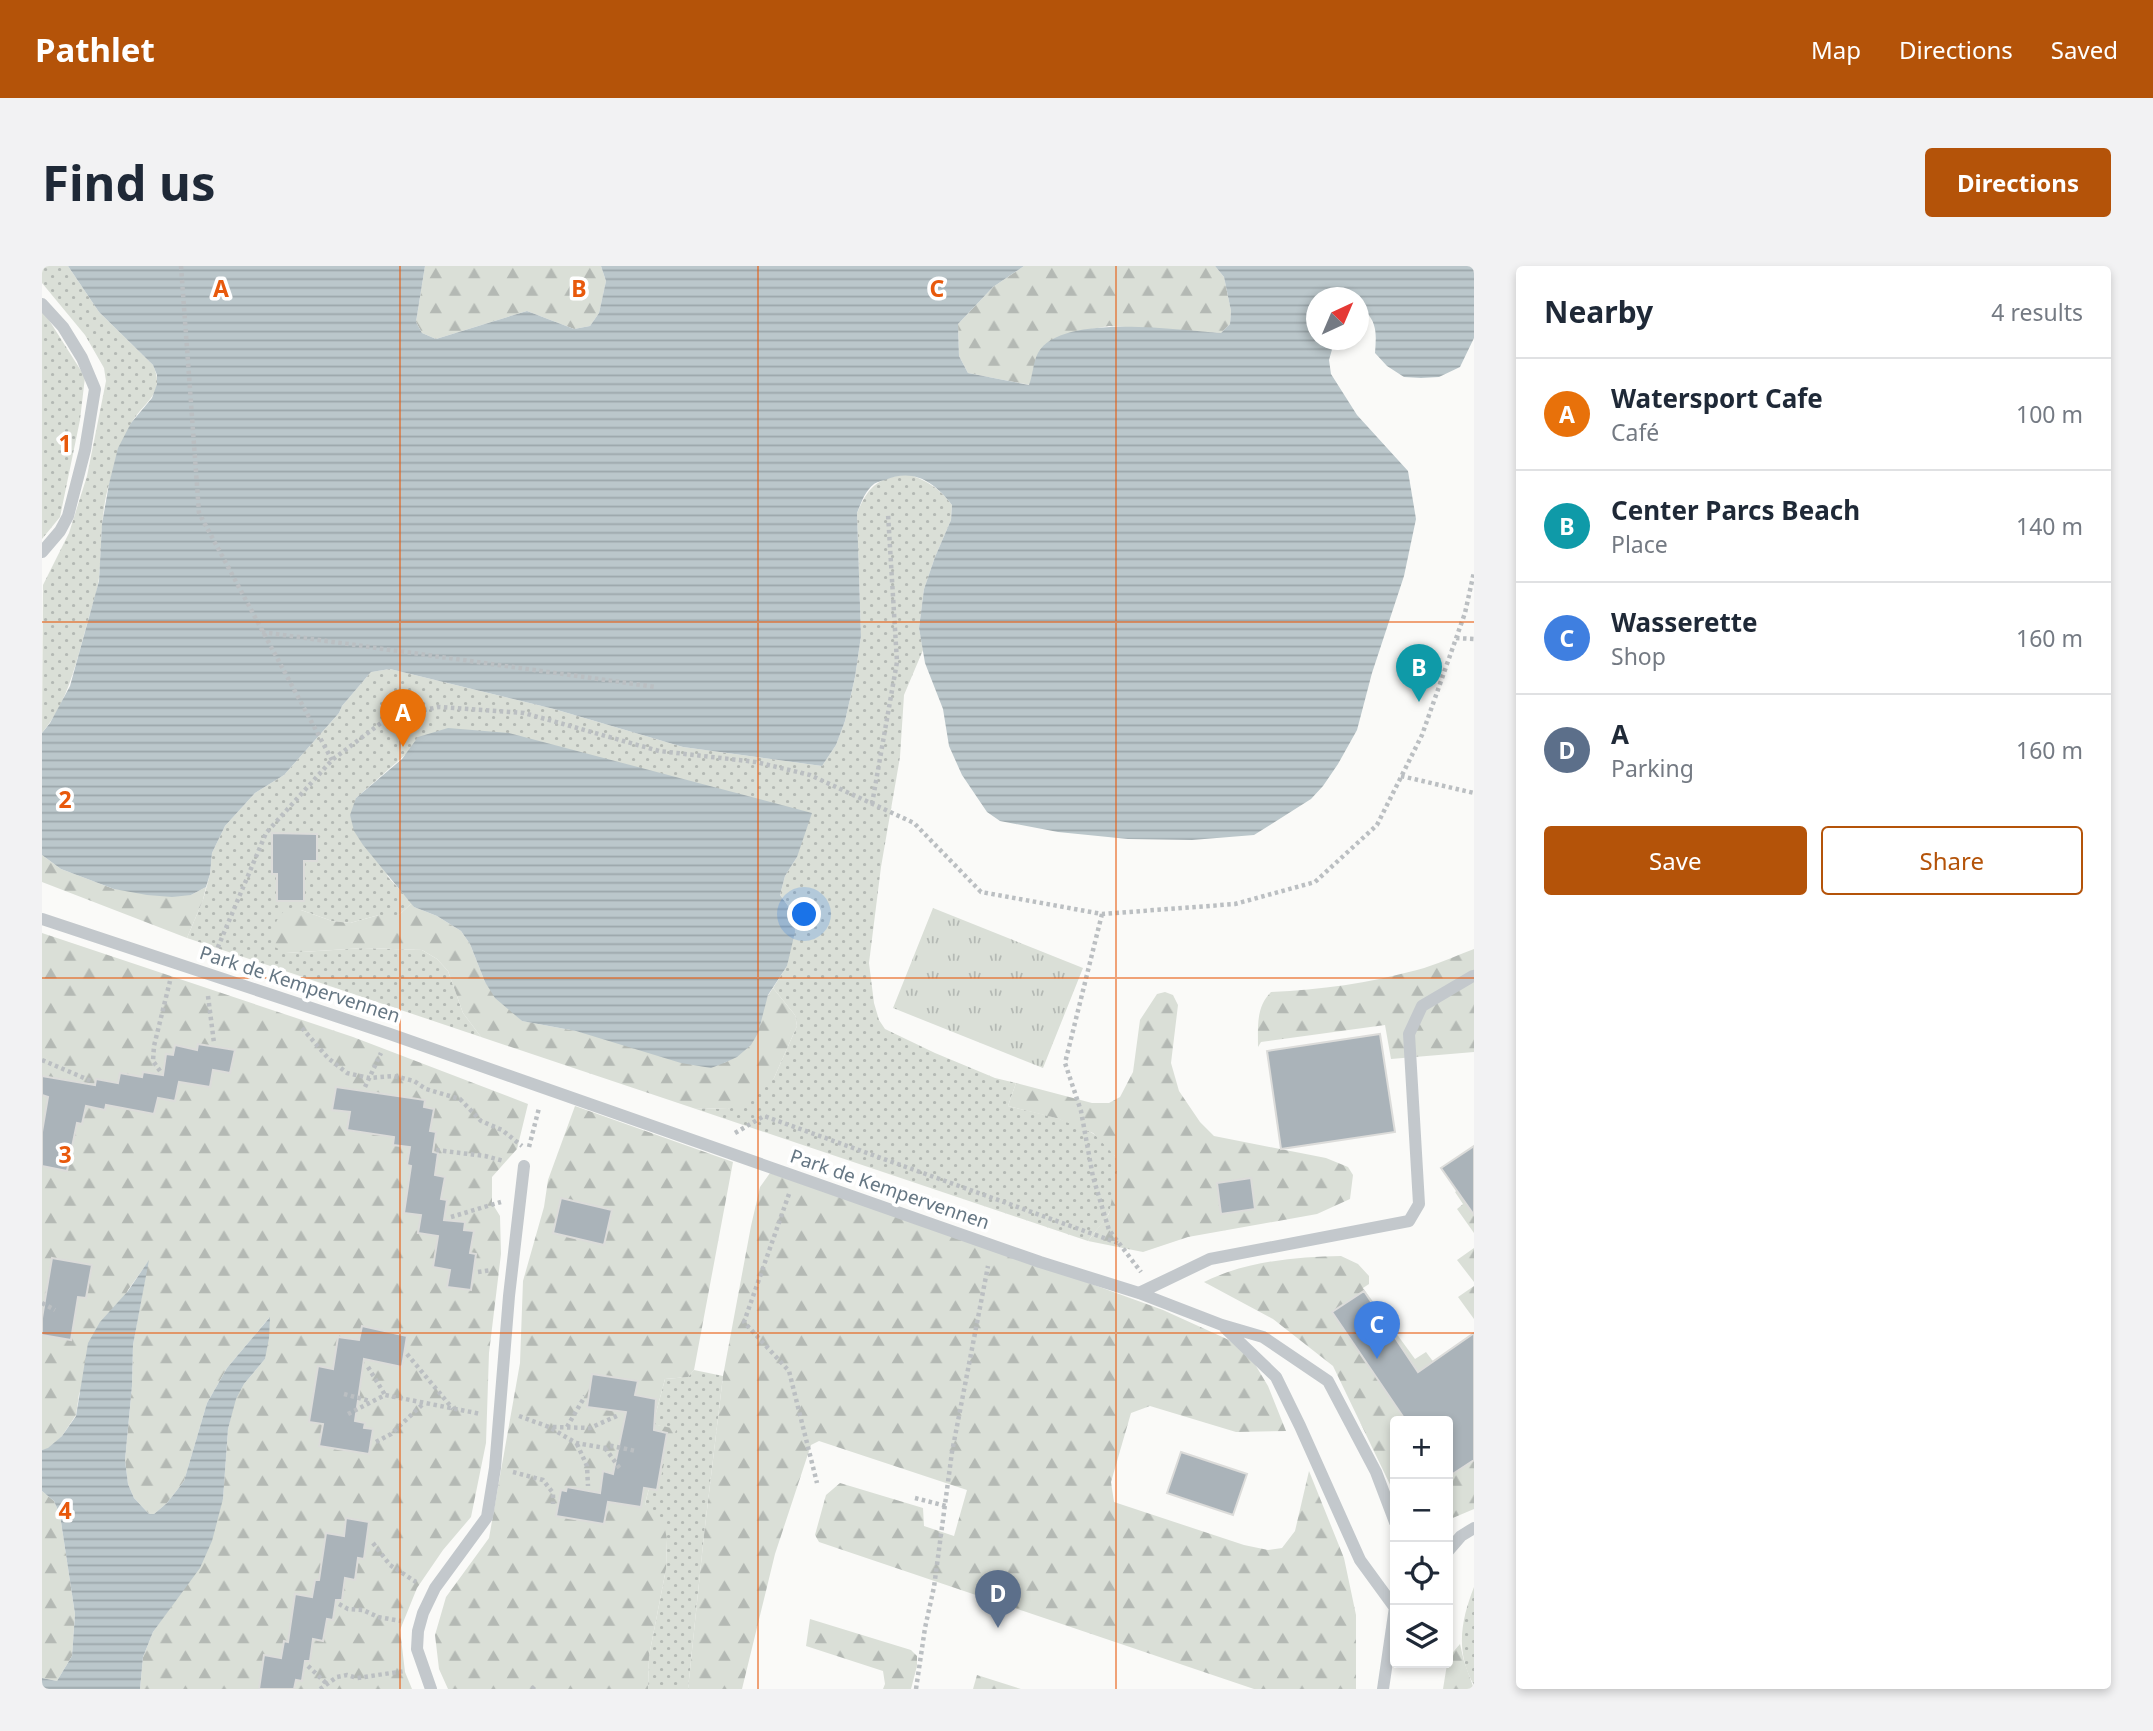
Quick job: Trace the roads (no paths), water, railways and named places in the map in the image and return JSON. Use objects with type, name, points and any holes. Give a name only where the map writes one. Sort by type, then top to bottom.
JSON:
[{"type":"lane","points":[[42,304],[63,327],[82,358],[95,389],[85,450],[68,516],[60,531],[42,552]]},
{"type":"lane","name":"Park de Kempervennen","points":[[42,919],[390,1034],[795,1177],[1263,1337],[1328,1381],[1376,1472],[1390,1509]]},
{"type":"lane","points":[[1139,1293],[1210,1258],[1409,1221],[1419,1204],[1409,1034],[1422,1006],[1474,976]]},
{"type":"lane","points":[[431,1689],[417,1649],[420,1624],[432,1593],[487,1517],[495,1468],[509,1296],[524,1166]]},
{"type":"lane","name":"Park de Kempervennen","points":[[1222,1325],[1276,1377],[1360,1560],[1394,1605]]},
{"type":"lane","points":[[1453,1545],[1474,1528]]},
{"type":"lane","points":[[1383,1689],[1390,1641]]},
{"type":"place","name":"Center Parcs Beach","points":[[1419,702]]},
{"type":"place","name":"Watersport Cafe","points":[[403,747]]},
{"type":"place","name":"Wasserette","points":[[1377,1359]]},
{"type":"place","name":"A","points":[[998,1628]]}]
